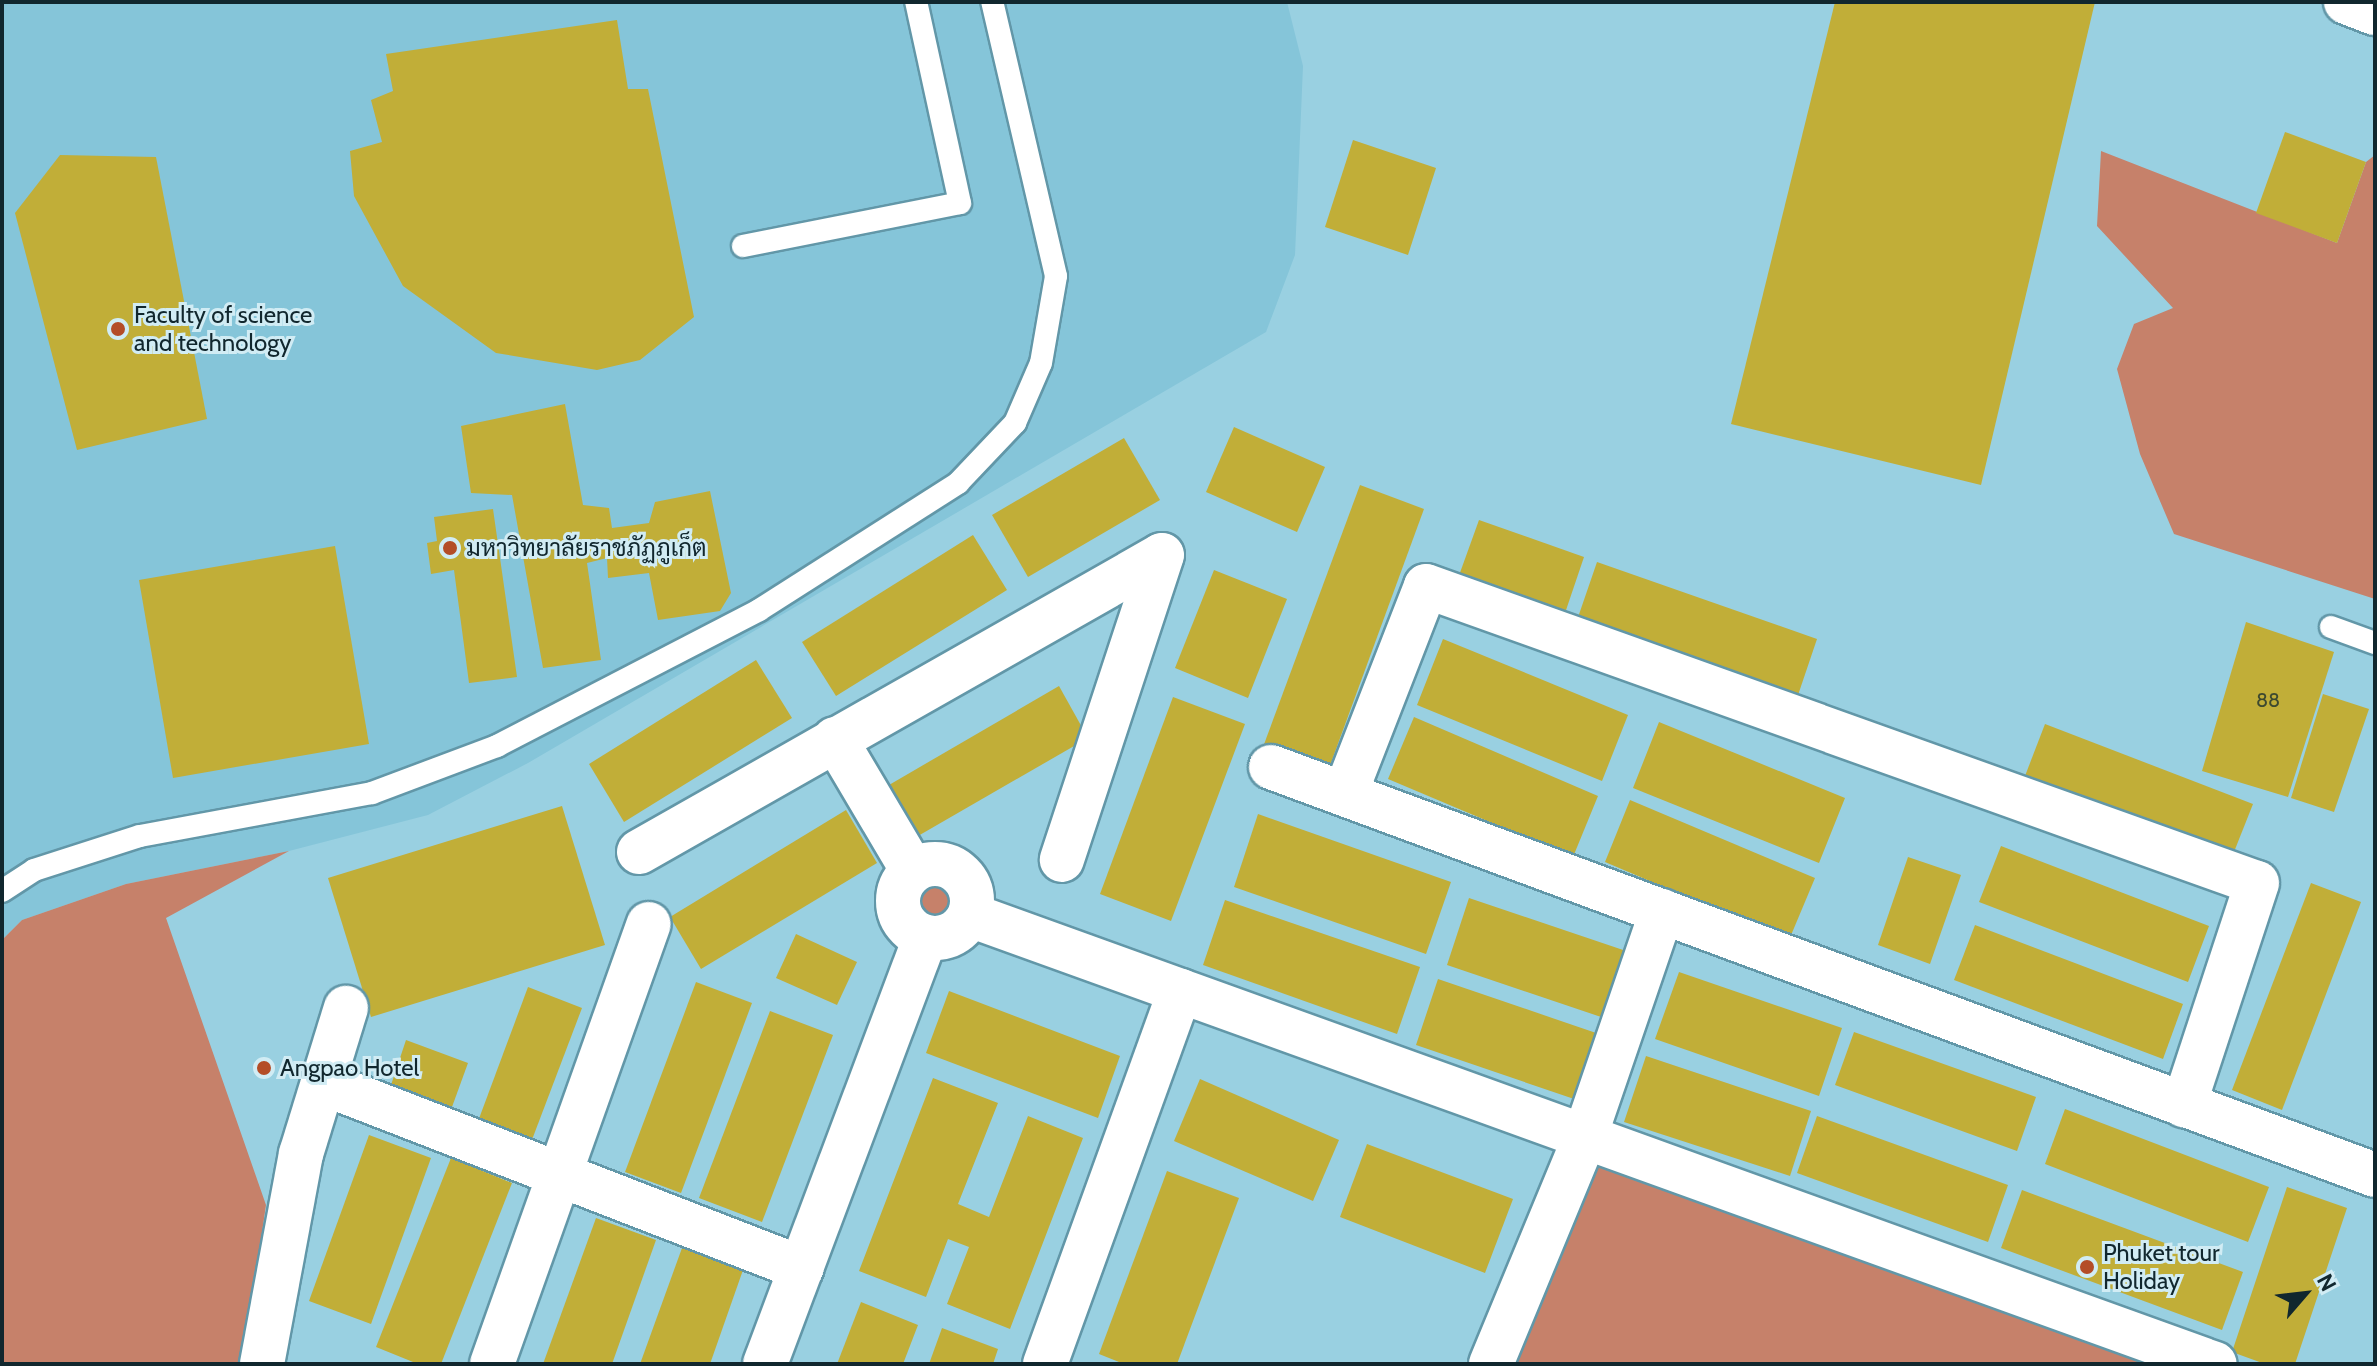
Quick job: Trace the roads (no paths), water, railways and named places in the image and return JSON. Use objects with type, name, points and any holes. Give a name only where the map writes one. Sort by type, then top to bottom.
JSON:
[{"type":"street","points":[[2346,2],[2375,13]]},
{"type":"street","points":[[639,852],[1162,555],[1062,860]]},
{"type":"street","points":[[1345,794],[1426,586],[2257,883],[2184,1105]]},
{"type":"street","points":[[835,739],[913,871]]},
{"type":"street","points":[[1271,767],[2375,1175]]},
{"type":"street","points":[[938,864],[959,872],[968,883],[970,915],[947,937],[925,938],[912,931],[898,908],[902,883],[913,871],[938,864]]},
{"type":"street","points":[[1491,1364],[1584,1139],[1662,911]]},
{"type":"street","points":[[970,915],[1584,1139],[2215,1364]]},
{"type":"street","points":[[492,1364],[649,924]]},
{"type":"street","points":[[765,1364],[925,938]]},
{"type":"street","points":[[1045,1364],[1180,991]]},
{"type":"street","points":[[262,1364],[301,1154],[346,1008]]},
{"type":"street","points":[[323,1083],[801,1268]]},
{"type":"lane","points":[[743,246],[960,203],[916,2]]},
{"type":"lane","points":[[2,891],[34,870],[140,836],[372,793],[497,746],[759,610],[958,483],[1015,423],[1041,363],[1056,276],[992,2]]},
{"type":"lane","points":[[2331,627],[2375,643]]},
{"type":"place","name":"Faculty of science and technology","points":[[118,329]]},
{"type":"place","name":"มหาวิทยาลัยราชภัฏภูเก็ต","points":[[450,548]]},
{"type":"place","name":"Angpao Hotel","points":[[264,1068]]},
{"type":"place","name":"Phuket tour Holiday","points":[[2087,1267]]}]
